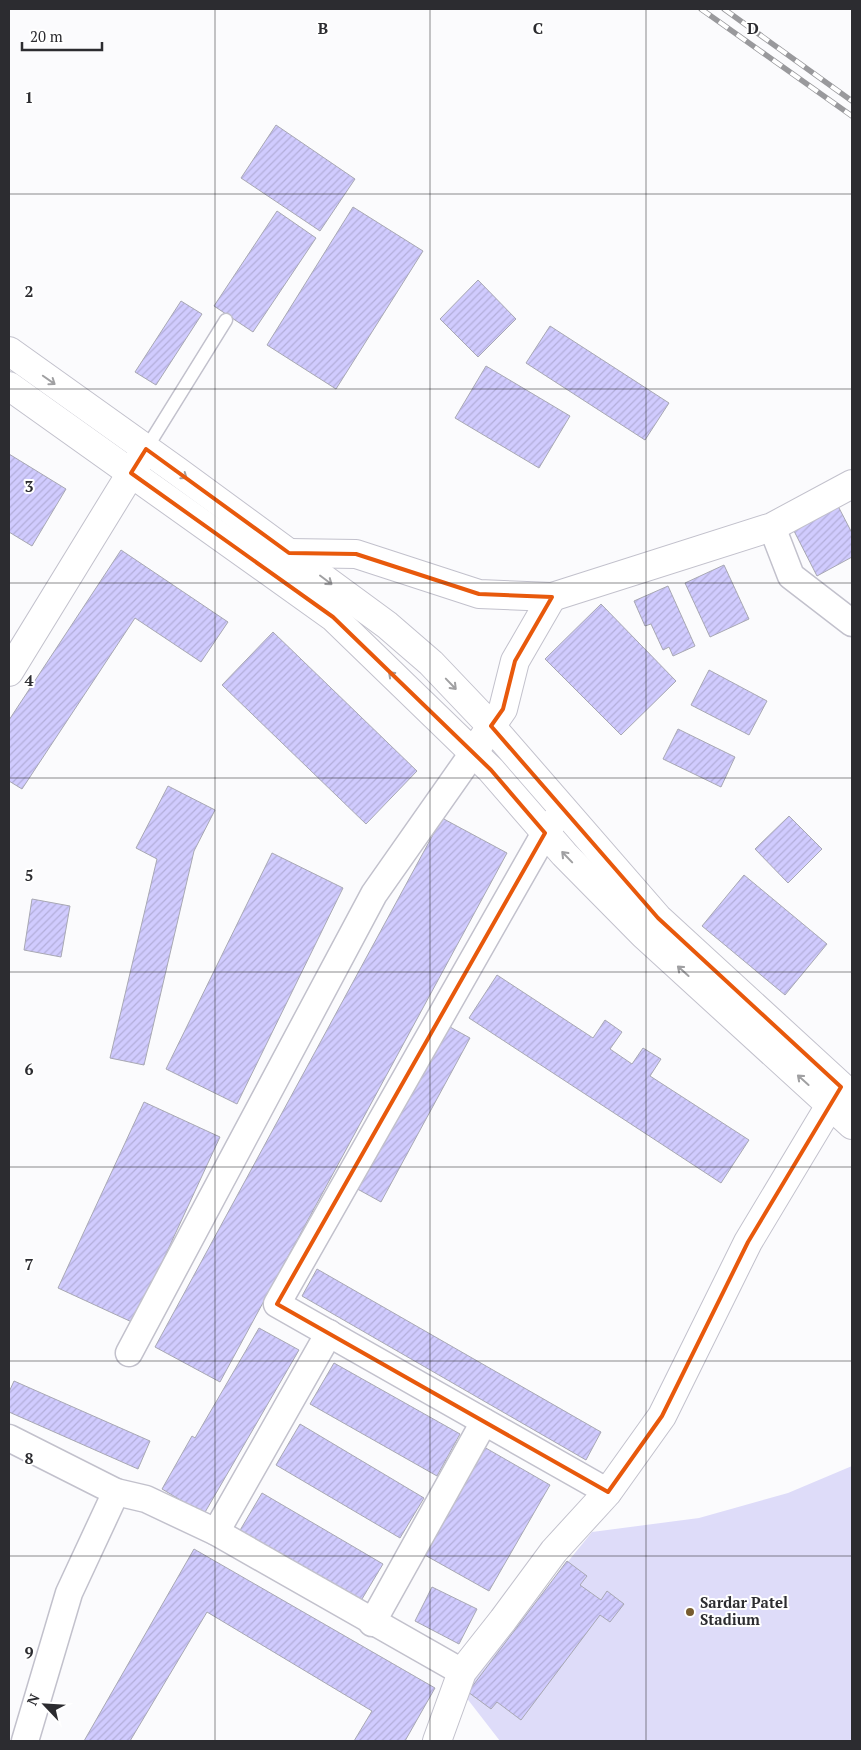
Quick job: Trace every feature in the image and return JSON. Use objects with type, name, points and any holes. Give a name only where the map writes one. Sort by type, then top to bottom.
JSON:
[{"type":"main road","points":[[9,351],[289,553],[387,626],[431,664],[491,726],[658,918],[841,1096],[852,1124]]},
{"type":"main road","points":[[9,386],[333,617],[491,770],[545,833],[644,935],[841,1096]]},
{"type":"main road","points":[[9,672],[146,449]]},
{"type":"main road","points":[[265,569],[289,553],[356,554],[479,594],[552,597],[772,527],[852,484]]},
{"type":"main road","points":[[473,753],[503,709],[514,661],[552,597]]},
{"type":"main road","points":[[437,1741],[462,1672],[554,1551],[608,1492],[662,1416],[748,1242],[841,1096]]},
{"type":"street","points":[[772,527],[791,576],[852,623]]},
{"type":"street","points":[[129,1353],[374,894],[473,753]]},
{"type":"street","points":[[563,810],[545,833],[277,1304],[608,1492]]},
{"type":"street","points":[[216,1532],[329,1333]]},
{"type":"street","points":[[372,1623],[484,1422]]},
{"type":"street","points":[[9,1438],[116,1492],[146,1499],[216,1532],[372,1623],[462,1672]]},
{"type":"street","points":[[25,1741],[69,1593],[116,1492]]},
{"type":"lane","points":[[146,449],[226,320]]},
{"type":"highlighted area","points":[[146,449],[289,553],[356,554],[479,594],[552,597],[515,661],[503,709],[491,726],[658,918],[841,1087],[748,1242],[662,1416],[608,1492],[277,1304],[545,833],[491,770],[333,617],[131,473]]},
{"type":"shaded area","name":"Sardar Patel Stadium","points":[[852,1466],[852,1741],[500,1741],[462,1692],[592,1532],[699,1518],[788,1493]]},
{"type":"building","points":[[276,125],[355,179],[320,231],[241,178]]},
{"type":"building","points":[[353,207],[423,251],[336,389],[267,345]]},
{"type":"building","points":[[277,211],[316,238],[253,332],[214,306]]},
{"type":"building","points":[[478,280],[516,319],[478,357],[440,319]]},
{"type":"building","points":[[181,301],[202,314],[156,385],[135,372]]},
{"type":"building","points":[[550,326],[669,403],[645,440],[526,363]]},
{"type":"building","points":[[486,366],[570,416],[539,468],[455,418]]},
{"type":"building","points":[[9,454],[66,489],[32,546],[9,532]]},
{"type":"building","points":[[838,506],[852,533],[852,557],[817,576],[793,529]]},
{"type":"building","points":[[121,550],[228,622],[201,662],[135,618],[22,789],[9,781],[9,720]]},
{"type":"building","points":[[724,565],[749,619],[710,637],[685,583]]},
{"type":"building","points":[[668,586],[695,646],[673,656],[669,647],[663,650],[651,624],[645,626],[634,601]]},
{"type":"building","points":[[601,604],[676,681],[621,735],[545,659]]},
{"type":"building","points":[[273,632],[417,771],[366,824],[222,685]]},
{"type":"building","points":[[709,670],[767,701],[749,735],[691,705]]},
{"type":"building","points":[[678,729],[735,757],[721,787],[663,759]]},
{"type":"building","points":[[168,786],[215,810],[194,851],[144,1065],[110,1058],[157,859],[136,848]]},
{"type":"building","points":[[789,816],[822,849],[788,883],[755,849]]},
{"type":"building","points":[[442,818],[507,853],[220,1382],[155,1347]]},
{"type":"building","points":[[272,853],[343,888],[237,1104],[166,1069]]},
{"type":"building","points":[[744,875],[827,944],[785,995],[702,926]]},
{"type":"building","points":[[32,899],[70,906],[61,957],[24,950]]},
{"type":"building","points":[[497,975],[593,1038],[605,1020],[622,1032],[610,1049],[632,1064],[643,1048],[661,1059],[650,1076],[749,1140],[721,1183],[469,1018]]},
{"type":"building","points":[[441,1022],[470,1038],[381,1202],[352,1186]]},
{"type":"building","points":[[144,1102],[220,1137],[134,1323],[58,1288]]},
{"type":"building","points":[[317,1269],[601,1432],[586,1460],[302,1296]]},
{"type":"building","points":[[259,1328],[299,1350],[204,1514],[162,1489],[192,1436],[195,1438]]},
{"type":"building","points":[[334,1363],[460,1434],[437,1476],[310,1404]]},
{"type":"building","points":[[14,1381],[150,1441],[138,1469],[9,1412],[9,1392]]},
{"type":"building","points":[[300,1424],[424,1498],[400,1538],[276,1465]]},
{"type":"building","points":[[484,1447],[550,1485],[489,1591],[423,1554]]},
{"type":"building","points":[[262,1493],[383,1564],[359,1604],[239,1532]]},
{"type":"building","points":[[194,1549],[435,1688],[405,1741],[354,1741],[372,1711],[207,1612],[130,1741],[84,1741]]},
{"type":"building","points":[[567,1561],[587,1576],[580,1585],[601,1600],[607,1591],[624,1604],[610,1622],[600,1615],[521,1720],[497,1702],[491,1709],[468,1692]]},
{"type":"building","points":[[432,1587],[477,1609],[459,1644],[415,1621]]},
{"type":"railway","points":[[701,9],[852,116]]},
{"type":"railway","points":[[724,9],[852,101]]},
{"type":"place","name":"Sardar Patel Stadium","points":[[690,1612]]}]
